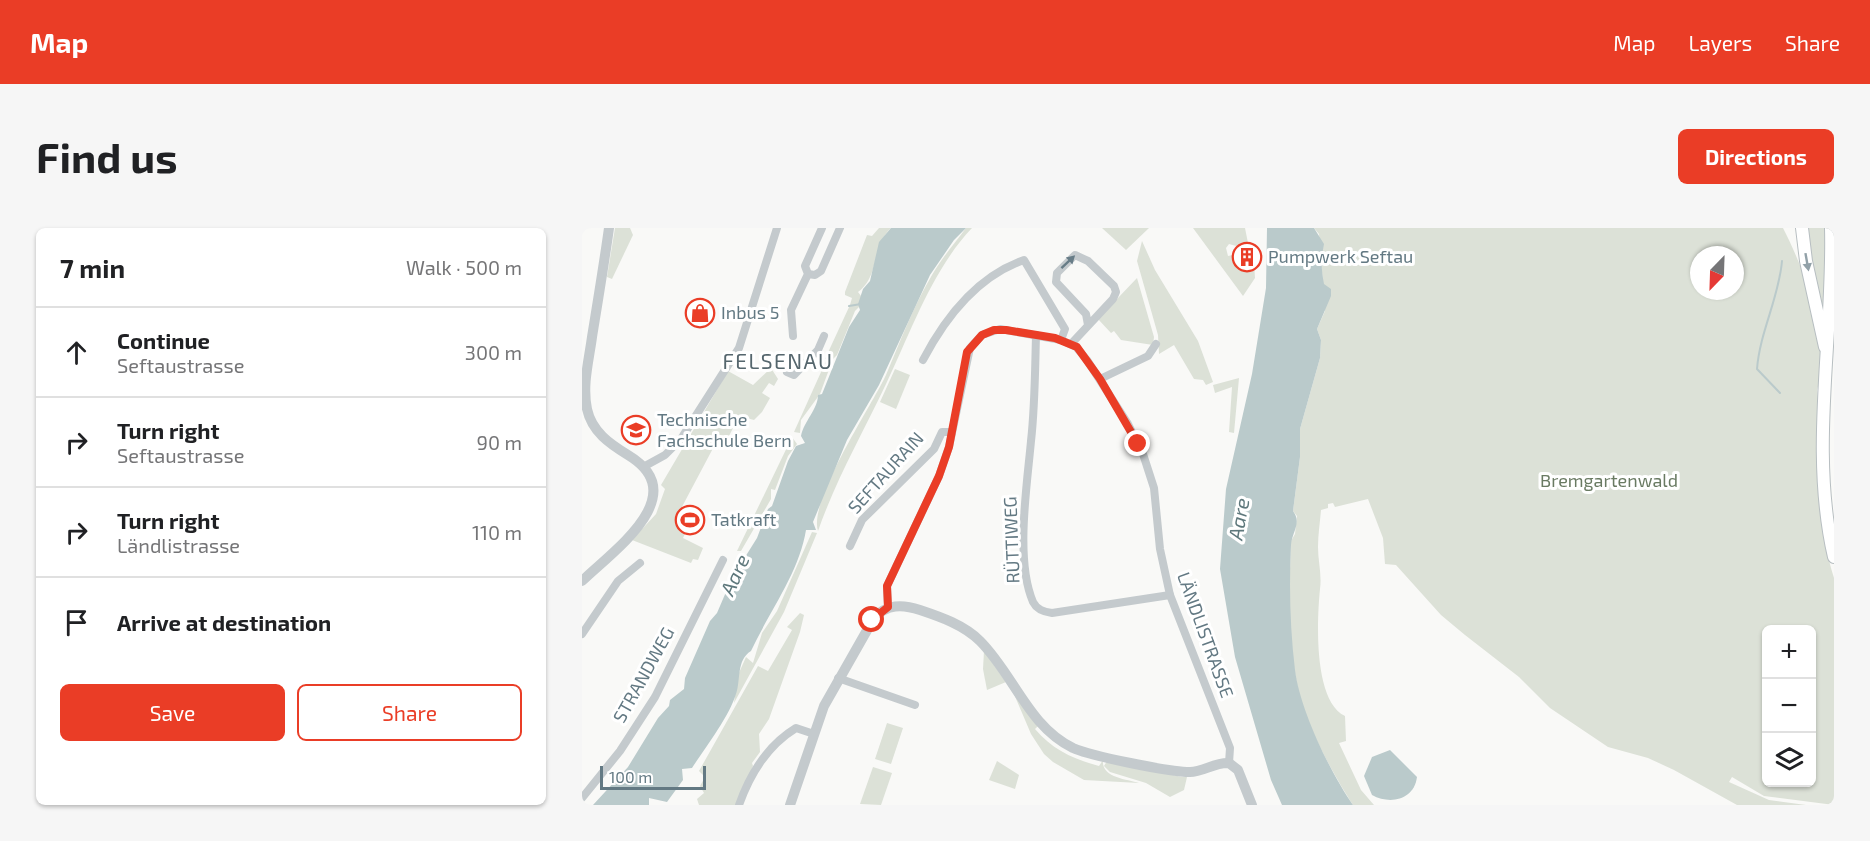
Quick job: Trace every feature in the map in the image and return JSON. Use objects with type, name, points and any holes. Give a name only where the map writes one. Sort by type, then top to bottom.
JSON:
[{"type":"main road","points":[[1802,228],[1806,261],[1827,359]]},
{"type":"main road","points":[[1831,228],[1831,326],[1827,359],[1826,494],[1834,557]]},
{"type":"street","points":[[582,581],[649,513],[653,490],[651,476],[641,464],[602,437],[590,419],[586,401],[586,378],[609,228]]},
{"type":"street","points":[[641,464],[665,455],[681,439],[739,348],[777,228]]},
{"type":"street","points":[[793,336],[791,310],[808,274],[805,266],[822,228]]},
{"type":"street","points":[[808,274],[815,275],[821,271],[840,228]]},
{"type":"street","points":[[1071,344],[1113,299],[1116,292],[1114,286],[1088,261],[1075,255],[1057,273],[1056,282],[1086,314],[1088,325]]},
{"type":"street","points":[[923,360],[943,325],[968,298],[995,272],[1024,260],[1065,328],[1061,340]]},
{"type":"street","name":"LÄNDLISTRASSE","points":[[888,607],[887,586],[939,476],[952,432],[966,358],[974,342],[994,330],[1036,335],[1071,344],[1083,353],[1143,454],[1154,488],[1162,563],[1170,595],[1230,748],[1230,763],[1238,770],[1252,805]]},
{"type":"street","name":"RÜTTIWEG","points":[[1036,335],[1032,433],[1024,509],[1026,567],[1033,602],[1041,610],[1052,613],[1170,595]]},
{"type":"street","points":[[787,372],[794,375],[818,350],[824,336]]},
{"type":"street","points":[[1100,379],[1148,356],[1156,344]]},
{"type":"street","name":"SEFTAURAIN","points":[[850,546],[862,520],[934,449],[942,432],[952,432]]},
{"type":"street","name":"STRANDWEG","points":[[582,798],[620,751],[655,697],[723,560]]},
{"type":"street","points":[[582,633],[618,581],[640,563]]},
{"type":"street","points":[[790,805],[814,734],[838,678],[874,618],[888,607],[903,606],[918,610],[953,623],[974,636],[989,652],[1044,727],[1075,748],[1189,772],[1230,763]]},
{"type":"street","points":[[838,678],[915,705]]},
{"type":"street","points":[[739,805],[749,779],[765,756],[796,728],[814,734]]},
{"type":"green space","points":[[615,228],[630,228],[633,235],[612,279],[607,277]]},
{"type":"green space","points":[[879,228],[891,228],[880,244],[870,278],[858,292],[861,296],[859,307],[855,311],[837,355],[833,359],[825,359],[850,305],[852,298],[845,295],[845,292],[867,235],[872,236]]},
{"type":"green space","points":[[966,228],[972,228],[945,263],[923,302],[825,511],[818,531],[817,517],[831,477],[886,375],[925,287]]},
{"type":"green space","points":[[1102,228],[1149,228],[1126,250]]},
{"type":"green space","points":[[1193,228],[1245,228],[1248,243],[1240,247],[1229,244],[1226,248],[1228,256],[1233,255],[1233,249],[1242,249],[1245,264],[1254,263],[1255,278],[1243,296]]},
{"type":"green space","name":"Bremgartenwald","points":[[1314,228],[1783,228],[1800,265],[1814,307],[1821,350],[1821,371],[1817,390],[1821,508],[1834,578],[1834,805],[1764,796],[1732,777],[1729,782],[1769,800],[1806,805],[1737,805],[1648,758],[1608,747],[1550,708],[1519,677],[1441,615],[1396,565],[1385,564],[1383,538],[1368,499],[1335,507],[1333,503],[1328,504],[1328,508],[1321,510],[1318,542],[1321,578],[1318,638],[1322,677],[1327,694],[1335,707],[1345,716],[1346,741],[1339,743],[1361,790],[1374,805],[1353,805],[1323,752],[1304,710],[1296,678],[1291,639],[1291,541],[1295,534],[1297,516],[1293,511],[1300,457],[1300,429],[1320,358],[1321,340],[1317,329],[1325,311],[1319,234]]},
{"type":"green space","points":[[1805,228],[1829,228],[1826,327]]},
{"type":"green space","points":[[1142,241],[1155,270],[1198,341],[1213,382],[1206,385],[1203,380],[1194,379],[1174,345],[1159,354],[1158,335],[1137,261]]},
{"type":"green space","points":[[1137,278],[1154,337],[1153,345],[1121,340],[1114,331],[1111,333],[1098,319]]},
{"type":"green space","points":[[826,361],[831,364],[820,394],[801,420],[800,433],[794,432]]},
{"type":"green space","points":[[771,368],[778,379],[774,386],[769,383],[762,393],[770,398],[762,412],[754,420],[739,416],[727,440],[719,437],[675,520],[688,527],[683,538],[703,548],[698,560],[693,559],[691,563],[632,540],[656,514],[665,489],[661,485],[728,371],[753,385]]},
{"type":"green space","points":[[895,369],[910,375],[896,409],[880,402]]},
{"type":"green space","points":[[1239,378],[1234,433],[1229,432],[1232,387],[1215,393],[1213,385]]},
{"type":"green space","points":[[792,437],[797,444],[788,456],[775,490],[771,489],[771,499],[741,551],[737,551]]},
{"type":"green space","points":[[812,532],[817,533],[784,612],[734,703],[738,675],[746,657],[753,663],[762,633],[777,611]]},
{"type":"green space","points":[[800,613],[804,615],[800,632],[769,719],[759,734],[760,752],[752,763],[753,766],[736,805],[699,805],[697,799],[704,793],[700,786],[705,777],[699,771],[758,666],[768,671],[792,630],[787,627]]},
{"type":"green space","points":[[984,651],[1006,682],[987,690],[983,669]]},
{"type":"green space","points":[[1014,694],[1038,726],[1035,729],[1056,748],[1072,757],[1099,766],[1103,760],[1103,766],[1110,774],[1139,783],[1084,780],[1053,762],[1044,754],[1031,734]]},
{"type":"green space","points":[[887,723],[903,728],[891,764],[875,759]]},
{"type":"green space","points":[[997,761],[1019,775],[1015,789],[989,780]]},
{"type":"green space","points":[[1107,761],[1187,777],[1184,790],[1170,797],[1146,783],[1110,772],[1104,766]]},
{"type":"green space","points":[[873,767],[892,773],[881,805],[860,804]]},
{"type":"water","name":"Aare","points":[[891,228],[966,228],[954,240],[930,275],[879,385],[847,440],[813,522],[816,530],[806,530],[790,577],[751,651],[743,660],[733,703],[692,768],[682,769],[683,780],[667,802],[649,798],[649,805],[593,805],[628,767],[658,718],[669,706],[670,700],[684,689],[685,678],[710,621],[717,613],[732,578],[757,538],[768,509],[772,506],[788,461],[796,446],[805,443],[801,436],[803,431],[816,405],[818,395],[822,394],[849,327],[860,310],[858,304],[863,289],[870,281],[879,242]]},
{"type":"water","name":"Aare","points":[[1267,228],[1314,228],[1324,244],[1322,274],[1324,284],[1331,289],[1331,296],[1317,329],[1321,340],[1320,358],[1300,429],[1300,457],[1293,511],[1297,524],[1291,545],[1291,623],[1295,670],[1309,722],[1335,776],[1353,805],[1282,805],[1271,780],[1235,657],[1220,569],[1226,489],[1252,374],[1266,288]]},
{"type":"water","points":[[1390,750],[1417,777],[1415,785],[1406,795],[1386,800],[1372,795],[1364,776],[1372,757]]},
{"type":"waterway","points":[[1780,393],[1757,369],[1782,261]]},
{"type":"waterway","points":[[849,306],[861,304]]},
{"type":"place","name":"Pumpwerk Seftau","points":[[1247,257]]},
{"type":"place","name":"Inbus 5","points":[[700,313]]},
{"type":"place","name":"Technische Fachschule Bern","points":[[636,430]]},
{"type":"place","name":"Tatkraft","points":[[690,520]]},
{"type":"district","name":"FELSENAU","points":[[778,362]]},
{"type":"route","points":[[872,620],[888,607],[887,586],[939,476],[949,447],[967,352],[982,335],[994,330],[1006,330],[1055,338],[1077,347],[1100,379],[1138,444]]}]
